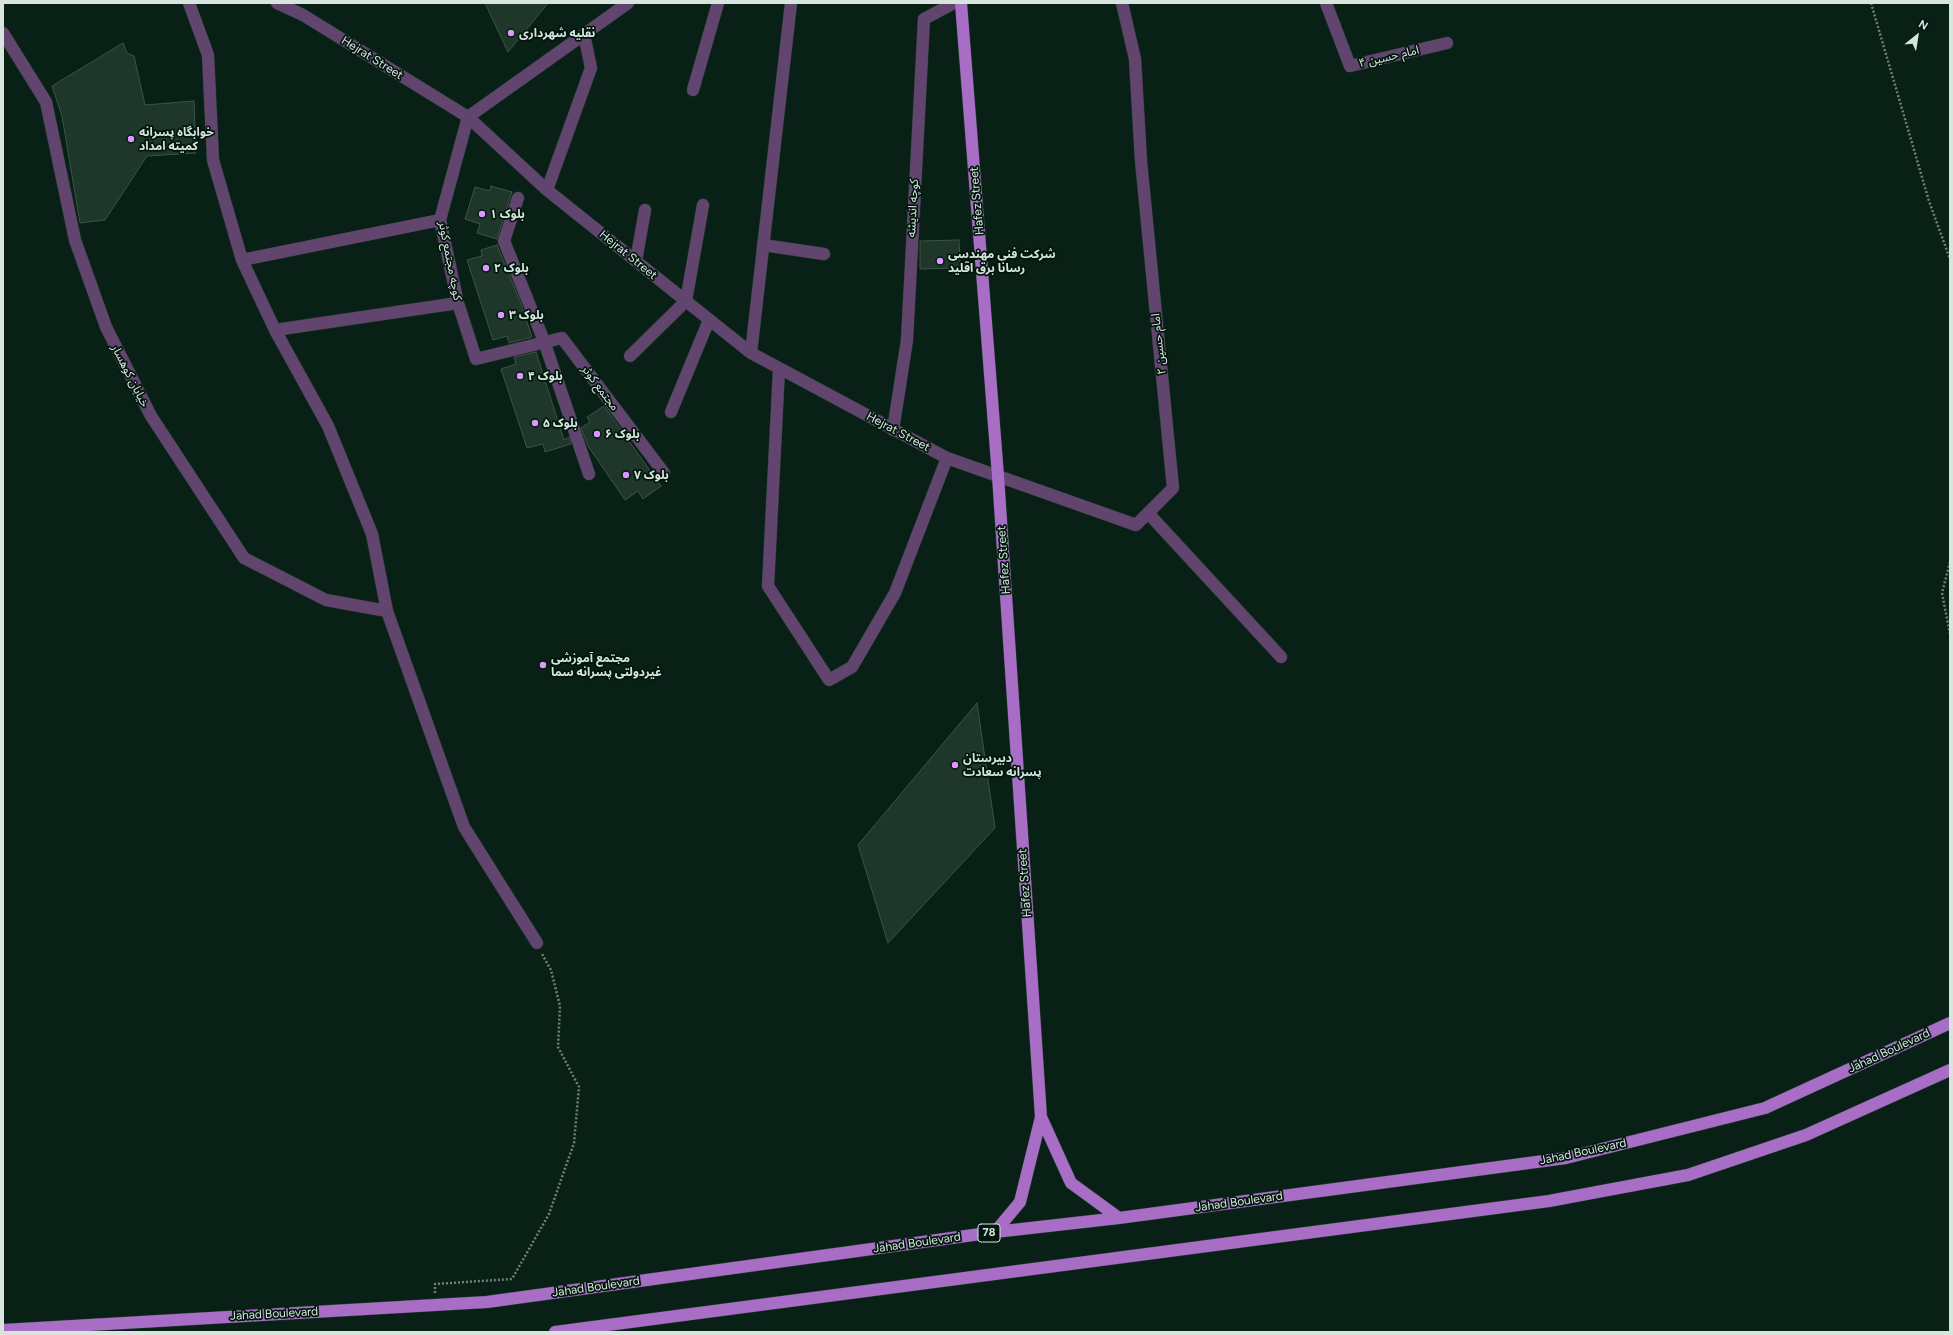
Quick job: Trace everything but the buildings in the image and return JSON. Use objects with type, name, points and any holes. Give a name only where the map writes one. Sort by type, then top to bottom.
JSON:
[{"type":"main road","name":"Hafez Street","points":[[961,3],[998,476],[1041,1117]]},
{"type":"main road","name":"Jahad Boulevard","points":[[3,1330],[435,1305],[495,1300],[995,1232],[1119,1218],[1566,1158],[1765,1108],[1950,1023]]},
{"type":"main road","points":[[555,1332],[1557,1200],[1688,1175],[1806,1135],[1950,1070]]},
{"type":"main road","points":[[1041,1117],[1071,1183],[1119,1218]]},
{"type":"main road","points":[[995,1232],[1020,1202],[1041,1117]]},
{"type":"street","points":[[188,3],[208,55],[213,160],[242,260],[275,330],[328,426],[369,527],[387,611],[464,827],[537,943]]},
{"type":"street","name":"Hejrat Street","points":[[277,3],[303,15],[468,117],[547,190],[751,353],[947,458],[998,476]]},
{"type":"street","points":[[468,117],[628,3]]},
{"type":"street","points":[[693,90],[718,3]]},
{"type":"street","points":[[751,353],[791,3]]},
{"type":"street","name":"کوچه اندیشه","points":[[893,430],[908,340],[924,18],[954,3]]},
{"type":"street","name":"امام حسین ۲","points":[[998,476],[1136,525],[1173,488],[1141,161],[1135,60],[1122,3]]},
{"type":"street","name":"امام حسین ۴","points":[[1326,3],[1350,66],[1447,43]]},
{"type":"street","name":"خیابان کوهسار","points":[[3,33],[46,102],[75,240],[106,327],[151,416],[244,558],[326,600],[387,611]]},
{"type":"street","points":[[547,190],[591,68],[584,34]]},
{"type":"street","name":"کوچه مجتمع کوثر","points":[[468,117],[440,220],[458,303],[476,358]]},
{"type":"street","points":[[518,198],[504,241],[544,341],[589,474]]},
{"type":"street","points":[[630,356],[686,301],[703,205]]},
{"type":"street","points":[[636,261],[645,210]]},
{"type":"street","points":[[242,260],[440,220]]},
{"type":"street","points":[[763,245],[824,254]]},
{"type":"street","points":[[275,330],[458,303]]},
{"type":"street","points":[[671,412],[709,320]]},
{"type":"street","name":"مجتمع کوثر","points":[[476,358],[562,338],[664,473]]},
{"type":"street","points":[[779,369],[768,586],[829,680],[852,667],[895,593],[947,458]]},
{"type":"street","points":[[1148,513],[1281,657]]},
{"type":"path","points":[[1871,3],[1929,201],[1950,259]]},
{"type":"path","points":[[1950,562],[1942,593],[1950,634]]},
{"type":"path","points":[[435,1305],[436,1284],[512,1279],[549,1214],[574,1143],[579,1087],[558,1047],[560,1006],[551,970],[537,943]]},
{"type":"place","name":"نقلیه شهرداری","points":[[511,33]]},
{"type":"place","name":"خوابگاه پسرانه کمیته امداد","points":[[131,139]]},
{"type":"place","name":"بلوک ۱","points":[[482,214]]},
{"type":"place","name":"شرکت فنی مهندسی رسانا برق اقلید","points":[[940,261]]},
{"type":"place","name":"بلوک ۲","points":[[486,268]]},
{"type":"place","name":"بلوک ۳","points":[[501,315]]},
{"type":"place","name":"بلوک ۴","points":[[520,376]]},
{"type":"place","name":"بلوک ۵","points":[[535,423]]},
{"type":"place","name":"بلوک ۶","points":[[597,434]]},
{"type":"place","name":"بلوک ۷","points":[[626,475]]},
{"type":"place","name":"مجتمع آموزشی غیردولتی پسرانه سما","points":[[543,665]]},
{"type":"place","name":"دبیرستان پسرانه سعادت","points":[[955,765]]}]
